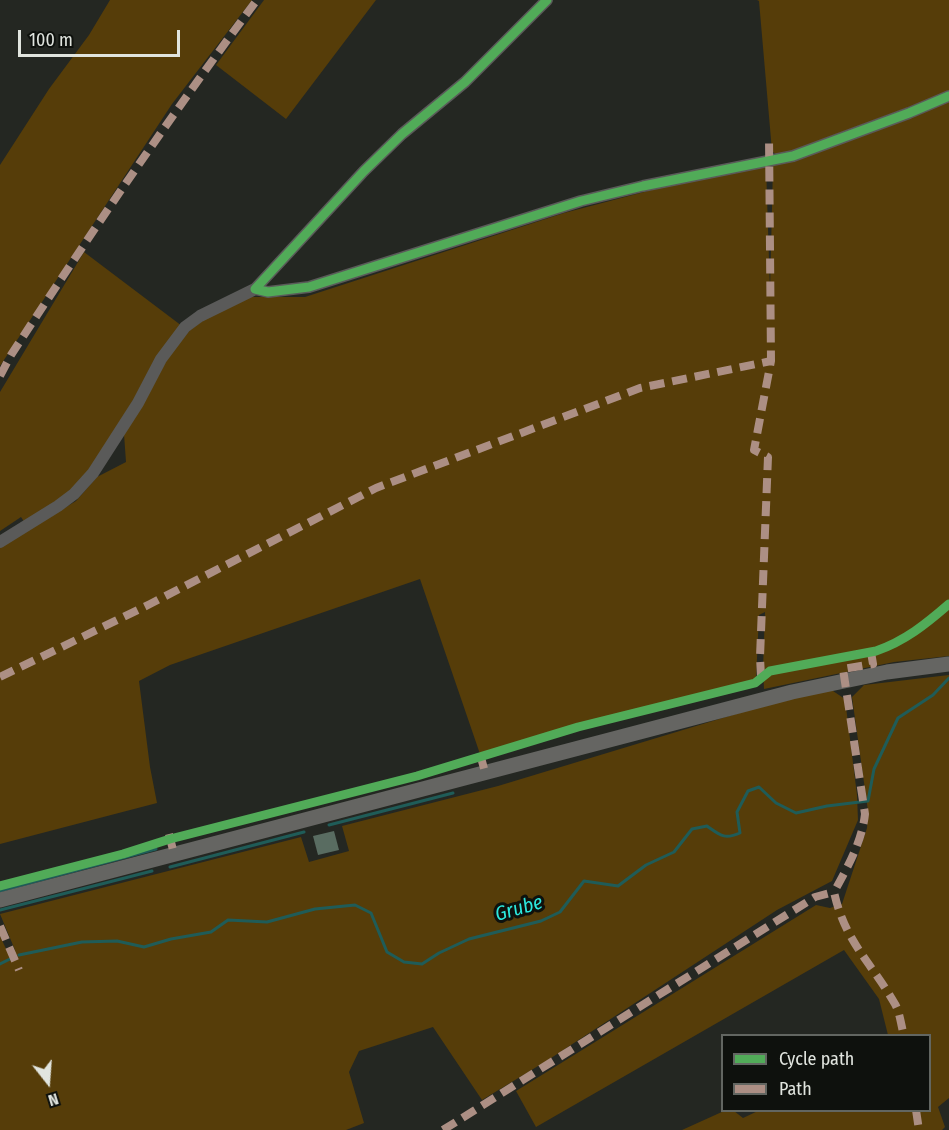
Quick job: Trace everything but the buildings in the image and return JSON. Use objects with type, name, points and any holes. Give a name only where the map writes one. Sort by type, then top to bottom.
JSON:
[{"type":"main road","points":[[0,900],[771,697],[887,672],[945,665]]},
{"type":"street","points":[[0,542],[58,506],[74,494],[93,473],[127,421],[161,359],[186,327],[200,316],[255,289],[394,141],[465,82],[547,0]]},
{"type":"street","points":[[255,289],[268,292],[309,287],[581,201],[793,156],[949,96]]},
{"type":"shaded area","points":[[110,0],[252,0],[172,104],[0,366],[0,165],[49,89],[89,35]]},
{"type":"shaded area","points":[[264,0],[376,0],[286,119],[216,65]]},
{"type":"shaded area","points":[[757,0],[949,0],[949,92],[778,156],[772,151],[759,1]]},
{"type":"shaded area","points":[[949,98],[949,656],[894,662],[764,689],[765,612],[759,615],[756,680],[480,754],[420,579],[170,665],[139,681],[157,803],[0,844],[0,547],[76,501],[97,477],[126,462],[124,434],[169,356],[190,330],[209,316],[247,297],[305,297],[564,213],[663,187],[766,165],[770,292],[773,165]]},
{"type":"shaded area","points":[[84,252],[182,326],[96,465],[73,491],[25,523],[21,517],[0,531],[0,392]]},
{"type":"shaded area","points":[[949,675],[949,1098],[938,1107],[945,1127],[942,1130],[682,1130],[722,1112],[735,1112],[743,1118],[756,1112],[931,1112],[931,1034],[888,1034],[879,999],[844,950],[536,1127],[516,1091],[816,905],[830,908],[842,904],[867,828],[868,811],[852,697],[864,685]]},
{"type":"shaded area","points":[[830,689],[845,699],[858,820],[832,881],[777,910],[548,1060],[482,1100],[433,1027],[359,1051],[349,1072],[364,1123],[346,1130],[0,1130],[0,936],[8,953],[15,950],[0,914],[301,837],[309,862],[349,851],[342,826],[498,786],[772,703]]},
{"type":"waterway","name":"Grube","points":[[19,955],[82,942],[117,941],[144,947],[171,939],[211,932],[228,920],[267,922],[315,909],[355,905],[371,913],[387,952],[404,962],[422,964],[469,939],[541,921],[560,912],[584,881],[618,886],[646,865],[674,852],[692,829],[707,826],[726,836],[740,833],[737,812],[748,791],[759,787],[776,803],[796,813],[827,806],[868,801],[874,769],[898,718],[933,695],[949,678]]},
{"type":"waterway","points":[[329,825],[453,793]]},
{"type":"waterway","points":[[170,867],[304,832]]},
{"type":"waterway","points":[[0,891],[156,849]]},
{"type":"waterway","points":[[0,910],[152,871]]},
{"type":"waterway","name":"Grube","points":[[0,964],[10,959]]},
{"type":"marked path","points":[[0,376],[11,355],[101,220],[193,87],[257,0]]},
{"type":"marked path","points":[[761,677],[768,457],[754,450],[771,361],[769,136]]},
{"type":"marked path","points":[[0,677],[150,604],[376,488],[640,388],[771,361]]},
{"type":"marked path","points":[[871,652],[873,664],[843,669],[865,814],[857,845],[834,892],[852,938],[895,1004],[904,1034]]},
{"type":"marked path","points":[[480,754],[485,772]]},
{"type":"marked path","points":[[169,834],[174,854]]},
{"type":"marked path","points":[[443,1130],[815,897],[834,892]]},
{"type":"marked path","points":[[0,926],[19,970]]},
{"type":"marked path","points":[[916,1112],[919,1130]]},
{"type":"cycle path","points":[[255,289],[364,171],[402,134],[465,82],[547,0]]},
{"type":"cycle path","points":[[255,289],[268,292],[309,287],[581,201],[793,156],[949,96]]},
{"type":"cycle path","points":[[0,886],[123,854],[170,839],[417,776],[578,727],[755,683],[770,671],[876,651],[915,631],[949,604]]}]
